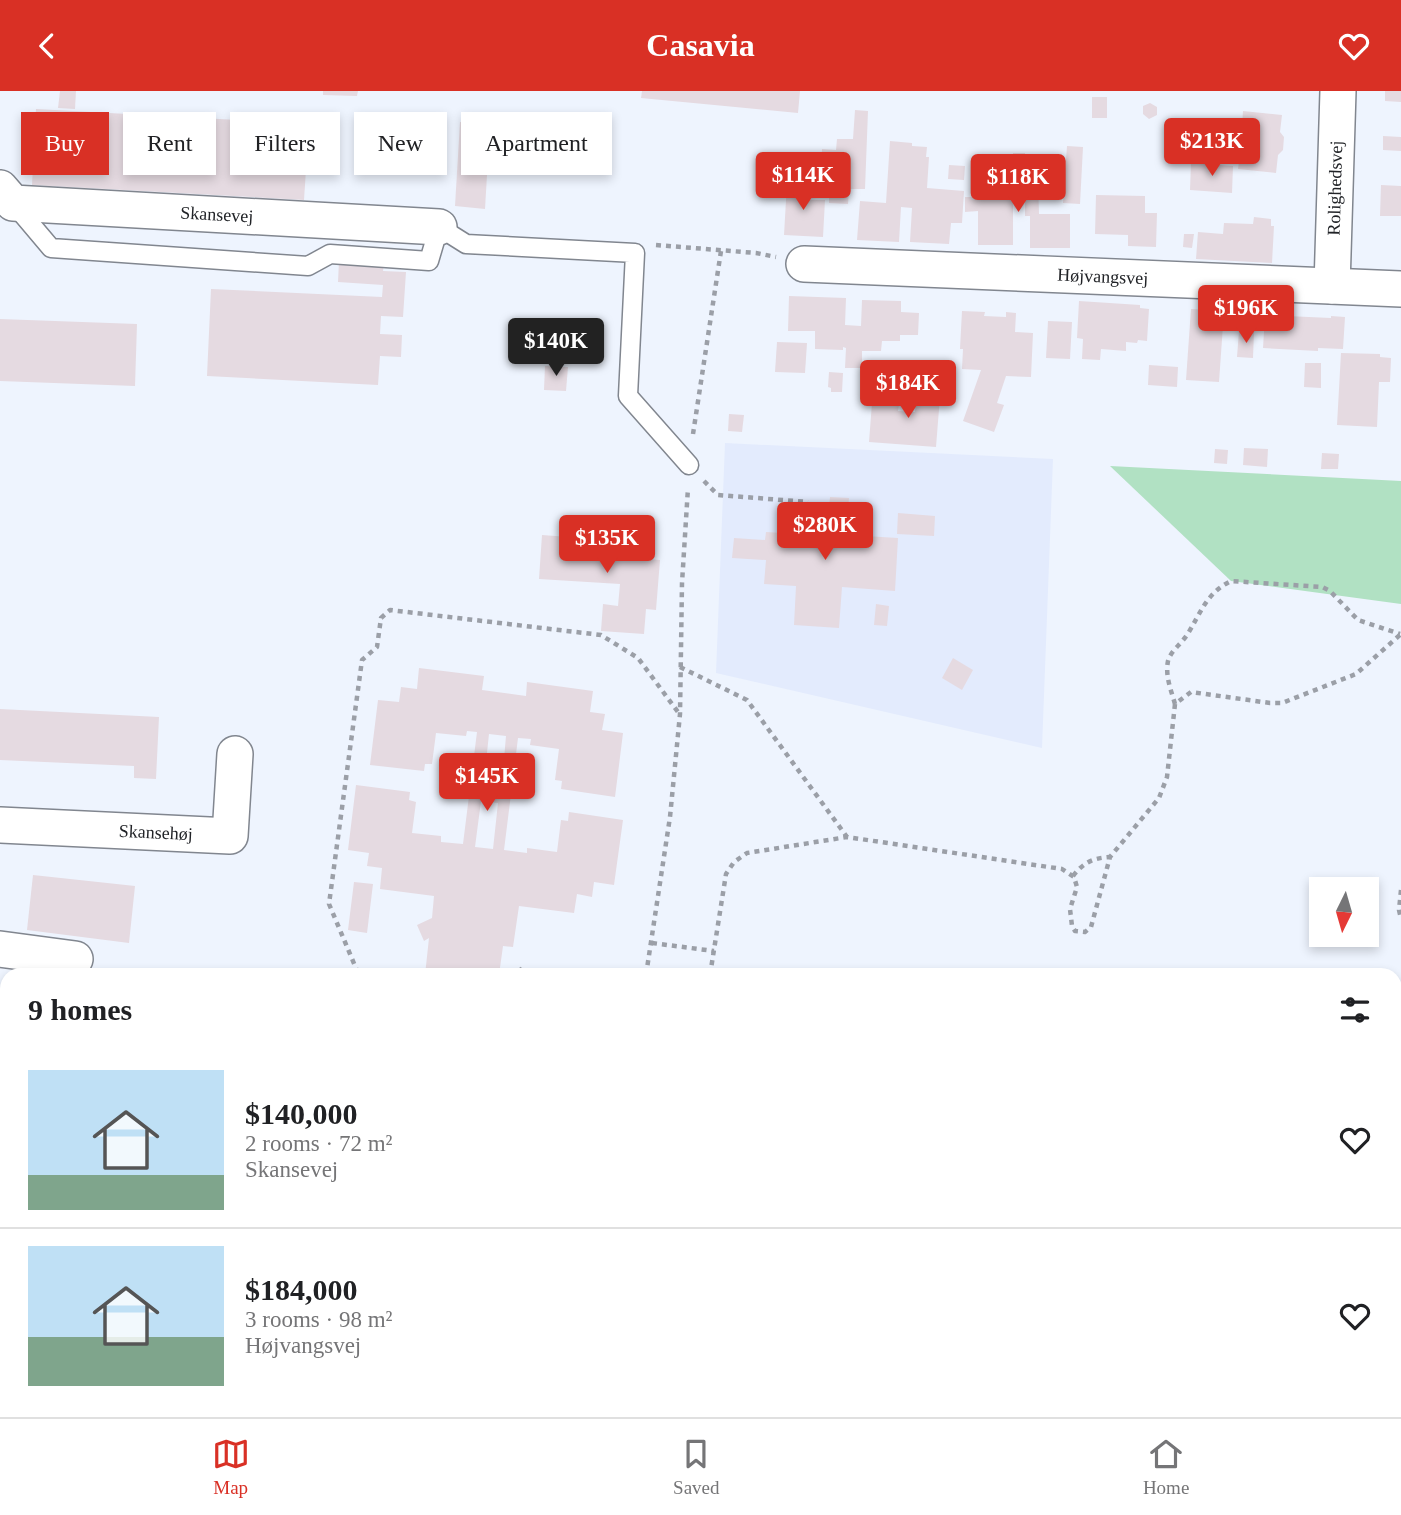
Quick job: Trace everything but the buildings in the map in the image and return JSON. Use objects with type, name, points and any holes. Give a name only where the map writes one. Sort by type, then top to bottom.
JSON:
[{"type":"street","name":"Rolighedsvej","points":[[1332,286],[1338,91]]},
{"type":"street","name":"Skansevej","points":[[7,195],[439,227]]},
{"type":"street","name":"Højvangsvej","points":[[804,264],[1401,289]]},
{"type":"street","name":"Skansehøj","points":[[0,825],[230,835],[235,754]]},
{"type":"street","points":[[0,949],[75,959]]},
{"type":"lane","points":[[7,195],[51,248],[308,266],[330,254],[429,261],[439,227],[466,244],[635,253],[628,396],[689,465]]},
{"type":"path","points":[[647,968],[670,817],[680,714],[682,583],[689,465],[721,251]]},
{"type":"path","points":[[689,465],[718,495],[808,502]]},
{"type":"path","points":[[711,968],[726,874],[733,862],[747,853],[847,837],[1062,869],[1073,876],[1077,887],[1070,909],[1072,926],[1075,931],[1085,932],[1091,927],[1110,857],[1159,798],[1167,777],[1175,704],[1167,675],[1168,658],[1186,636],[1204,604],[1219,587],[1231,581],[1322,587],[1330,591],[1358,620],[1401,634]]},
{"type":"path","points":[[356,968],[329,904],[362,660],[377,647],[380,618],[390,610],[601,635],[638,658],[680,714]]},
{"type":"path","points":[[1175,704],[1191,692],[1282,703],[1356,674],[1401,634]]},
{"type":"path","points":[[680,667],[747,700],[847,837]]},
{"type":"path","points":[[1073,876],[1088,861],[1110,857]]},
{"type":"path","points":[[1401,890],[1401,919]]},
{"type":"path","points":[[652,943],[714,951]]},
{"type":"shaded area","points":[[725,443],[1053,459],[1042,748],[716,673]]},
{"type":"green space","points":[[1110,466],[1401,481],[1401,604],[1231,581]]}]
